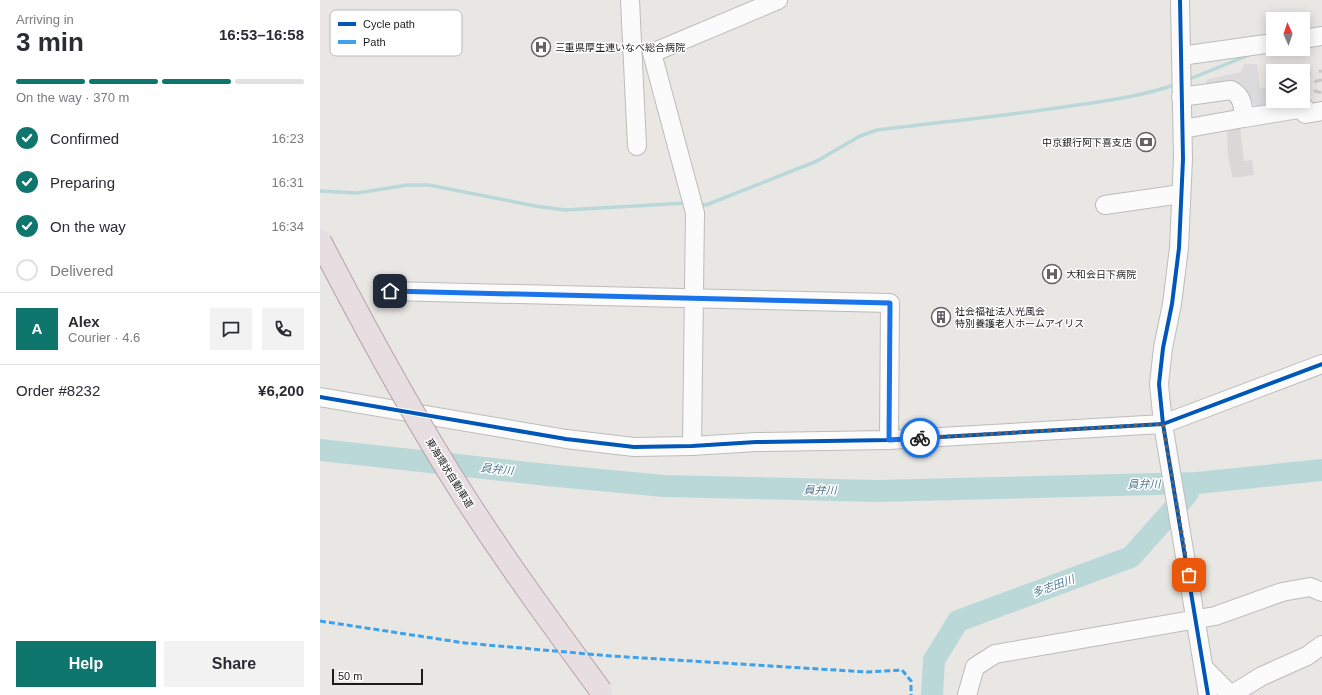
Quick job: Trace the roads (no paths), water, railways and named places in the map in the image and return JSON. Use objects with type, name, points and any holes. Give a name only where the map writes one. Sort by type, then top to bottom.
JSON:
[{"type":"highway","name":"東海環状自動車道","points":[[320,241],[374,345],[464,496],[532,598],[601,691]]},
{"type":"street","points":[[630,0],[637,146]]},
{"type":"street","points":[[692,446],[695,213],[652,53],[778,0]]},
{"type":"street","points":[[1180,0],[1183,129],[1179,248],[1172,304],[1162,348],[1159,384],[1165,432],[1196,612],[1208,695]]},
{"type":"street","points":[[1310,38],[1322,36]]},
{"type":"street","points":[[1181,78],[1266,46]]},
{"type":"street","points":[[1181,78],[1231,90],[1236,93],[1242,100],[1244,118]]},
{"type":"street","points":[[1183,129],[1305,108],[1305,114],[1322,111]]},
{"type":"street","points":[[1105,205],[1181,194]]},
{"type":"street","points":[[390,291],[890,303],[889,440]]},
{"type":"street","points":[[320,397],[566,439],[634,447],[692,446],[756,442],[889,440],[1165,432],[1322,364]]},
{"type":"street","points":[[967,695],[975,667],[994,654],[1196,612],[1215,616],[1282,592],[1310,588],[1322,592]]},
{"type":"street","points":[[1204,668],[1231,695],[1262,676],[1307,656],[1322,645]]},
{"type":"waterway","points":[[1187,80],[1249,55]]},
{"type":"waterway","points":[[698,204],[706,205],[817,161],[860,136],[877,130],[1022,113],[1124,98],[1177,84]]},
{"type":"waterway","points":[[320,191],[357,193],[408,185],[429,185],[535,206],[565,210],[687,203]]},
{"type":"waterway","name":"員弁川","points":[[320,450],[547,475],[664,486],[877,491],[1197,483],[1322,470]]},
{"type":"waterway","name":"多志田川","points":[[932,695],[934,660],[958,621],[1131,557],[1188,493]]},
{"type":"railway","points":[[1310,73],[1322,71]]},
{"type":"railway","points":[[1322,80],[1316,81],[1313,85],[1315,91],[1322,93]]},
{"type":"place","name":"三重県厚生連いなべ総合病院","points":[[541,47]]},
{"type":"place","name":"中京銀行阿下喜支店","points":[[1146,142]]},
{"type":"place","name":"大和会日下病院","points":[[1052,274]]},
{"type":"place","name":"社会福祉法人光風会 特別養護老人ホームアイリス","points":[[941,317]]}]
